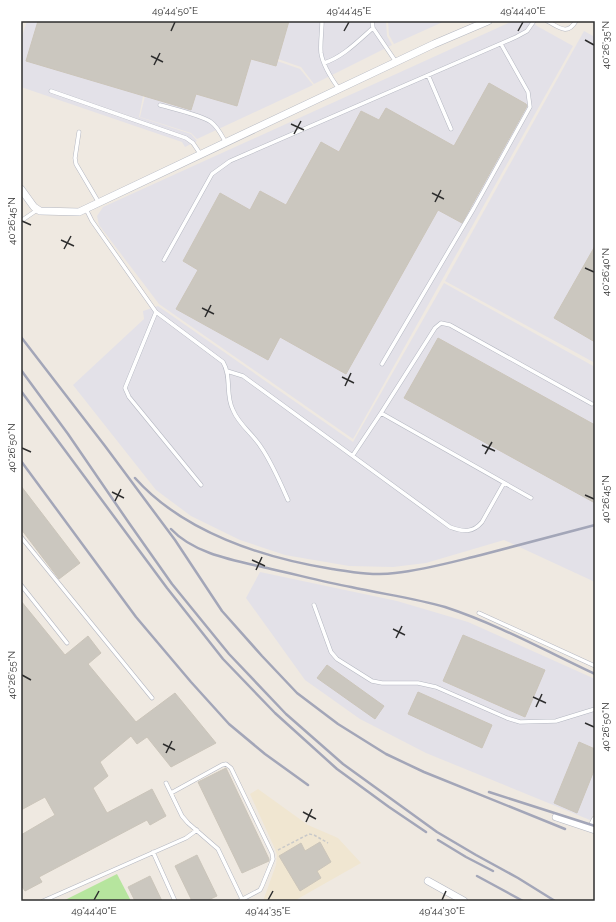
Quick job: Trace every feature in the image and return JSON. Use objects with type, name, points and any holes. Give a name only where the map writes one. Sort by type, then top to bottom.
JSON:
[{"type":"street","points":[[21,189],[37,210],[42,212],[73,212],[86,209],[396,62],[488,21]]},
{"type":"street","points":[[556,817],[593,829],[595,820]]},
{"type":"street","points":[[428,880],[463,901]]},
{"type":"lane","points":[[322,21],[321,52],[324,63],[339,89]]},
{"type":"lane","points":[[372,21],[374,28],[396,62]]},
{"type":"lane","points":[[164,260],[212,174],[222,166],[230,161],[501,44],[526,31],[534,21]]},
{"type":"lane","points":[[547,21],[565,30],[572,27],[576,21]]},
{"type":"lane","points":[[324,63],[342,55],[374,28]]},
{"type":"lane","points":[[382,364],[474,208],[530,107],[528,92],[501,44]]},
{"type":"lane","points":[[428,75],[451,129]]},
{"type":"lane","points":[[51,91],[186,138],[193,143],[201,155]]},
{"type":"lane","points":[[160,105],[204,118],[211,122],[218,129],[226,143]]},
{"type":"lane","points":[[79,132],[75,158],[76,164],[99,203]]},
{"type":"lane","points":[[86,209],[92,221],[156,312],[223,362],[227,371],[232,409],[238,420],[262,448],[288,500]]},
{"type":"lane","points":[[21,221],[37,210]]},
{"type":"lane","points":[[156,312],[125,388],[129,397],[201,485]]},
{"type":"lane","points":[[353,455],[435,328],[442,323],[450,325],[592,404]]},
{"type":"lane","points":[[227,371],[243,376],[450,527],[459,530],[471,531],[478,528],[504,483]]},
{"type":"lane","points":[[381,413],[531,498]]},
{"type":"lane","points":[[21,537],[152,698]]},
{"type":"lane","points":[[21,585],[67,643]]},
{"type":"lane","points":[[314,606],[331,652],[337,659],[372,681],[382,683],[418,683],[436,688],[520,722],[556,721],[595,709]]},
{"type":"lane","points":[[479,613],[595,666]]},
{"type":"lane","points":[[166,783],[182,816],[218,849],[240,900],[260,890],[273,859],[272,853],[229,765],[222,765],[171,793]]},
{"type":"lane","points":[[43,901],[186,838],[197,830]]},
{"type":"lane","points":[[153,852],[175,901]]},
{"type":"path","points":[[272,853],[309,834],[314,835],[328,843]]},
{"type":"shaded area","points":[[27,21],[135,21],[165,32],[143,96],[139,117],[191,134],[197,141],[185,147],[182,142],[21,87],[21,39]]},
{"type":"shaded area","points":[[289,21],[386,21],[387,36],[392,45],[314,84],[301,67],[278,59]]},
{"type":"shaded area","points":[[388,21],[445,21],[394,44],[389,35]]},
{"type":"shaded area","points":[[513,21],[532,21],[537,26],[573,46],[353,439],[159,304],[99,225],[97,216],[103,207]]},
{"type":"shaded area","points":[[584,31],[595,37],[595,363],[445,281]]},
{"type":"shaded area","points":[[166,33],[276,66],[277,61],[300,69],[313,85],[197,139],[191,133],[140,117],[145,96]]},
{"type":"shaded area","points":[[444,283],[595,367],[595,582],[504,540],[426,563],[393,567],[349,566],[285,555],[240,540],[191,516],[156,490],[73,385],[144,319],[143,311],[158,306],[353,442]]},
{"type":"shaded area","points":[[260,572],[397,601],[468,622],[595,679],[595,812],[590,820],[426,753],[360,719],[305,680],[246,598]]},
{"type":"shaded area","points":[[258,789],[308,825],[338,838],[361,863],[294,901],[263,901],[276,865],[277,855],[250,794]]},
{"type":"green space","points":[[117,874],[131,901],[63,901]]},
{"type":"building","points":[[38,21],[289,21],[276,66],[251,59],[237,106],[196,94],[191,110],[26,61]]},
{"type":"building","points":[[489,83],[527,106],[462,223],[438,210],[346,374],[280,337],[268,360],[176,309],[198,270],[183,261],[220,193],[250,210],[260,191],[286,205],[321,142],[339,152],[361,111],[379,120],[386,108],[454,146]]},
{"type":"building","points":[[595,246],[595,342],[554,318]]},
{"type":"building","points":[[438,338],[595,425],[595,503],[404,398]]},
{"type":"building","points":[[21,486],[80,563],[59,579],[21,529]]},
{"type":"building","points":[[21,601],[65,655],[88,636],[101,653],[88,664],[136,722],[175,693],[216,743],[171,767],[147,737],[137,744],[131,736],[100,762],[108,776],[93,788],[107,813],[152,789],[166,816],[150,825],[147,820],[39,877],[42,882],[25,891],[21,885],[21,835],[55,815],[45,797],[21,810]]},
{"type":"building","points":[[463,635],[545,670],[525,717],[443,681]]},
{"type":"building","points":[[327,665],[384,706],[375,719],[317,678]]},
{"type":"building","points":[[418,692],[492,725],[482,748],[408,714]]},
{"type":"building","points":[[579,742],[595,749],[595,768],[577,813],[554,803]]},
{"type":"building","points":[[226,768],[269,859],[269,861],[242,873],[198,782]]},
{"type":"building","points":[[320,842],[331,862],[317,871],[321,878],[300,891],[279,856],[301,843],[305,851]]},
{"type":"building","points":[[197,855],[217,896],[206,901],[192,901],[175,866]]},
{"type":"building","points":[[150,876],[162,901],[135,901],[128,887]]},
{"type":"railway","points":[[21,337],[175,540],[222,611],[297,693],[338,724],[386,754],[424,772],[565,829]]},
{"type":"railway","points":[[21,370],[68,434],[172,584],[229,654],[286,714],[343,764],[437,832],[555,901]]},
{"type":"railway","points":[[21,391],[167,588],[223,659],[275,713],[337,769],[426,832]]},
{"type":"railway","points":[[21,461],[136,617],[191,682],[229,724],[265,754],[308,785]]},
{"type":"railway","points":[[135,478],[154,497],[176,513],[200,528],[226,540],[279,558],[332,569],[364,573],[387,574],[427,568],[595,525]]},
{"type":"railway","points":[[171,529],[192,545],[204,551],[231,560],[445,607],[483,621],[595,674]]},
{"type":"railway","points":[[489,792],[595,826]]},
{"type":"railway","points":[[438,840],[493,871]]},
{"type":"railway","points":[[477,876],[523,901]]}]
